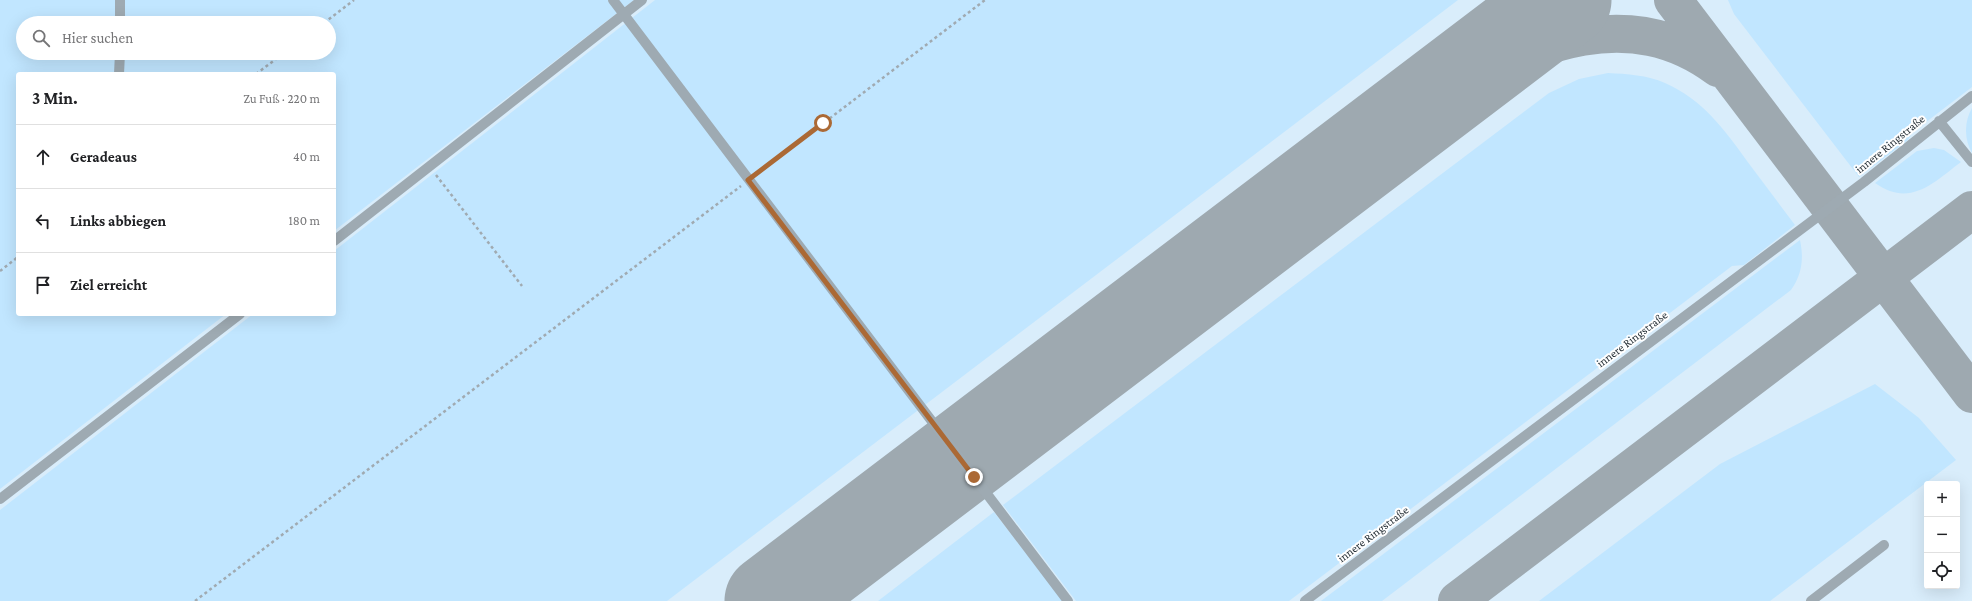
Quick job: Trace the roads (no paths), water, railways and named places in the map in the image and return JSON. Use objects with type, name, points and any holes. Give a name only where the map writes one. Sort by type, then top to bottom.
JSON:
[{"type":"lane","points":[[120,0],[120,16]]},
{"type":"lane","points":[[613,0],[1068,601]]},
{"type":"lane","points":[[336,239],[642,0]]},
{"type":"lane","points":[[119,72],[120,60]]},
{"type":"lane","name":"innere Ringstraße","points":[[1305,601],[1864,182],[1972,96]]},
{"type":"lane","points":[[1939,121],[1972,162]]},
{"type":"lane","points":[[0,499],[237,316]]},
{"type":"lane","points":[[1811,601],[1884,545]]}]
